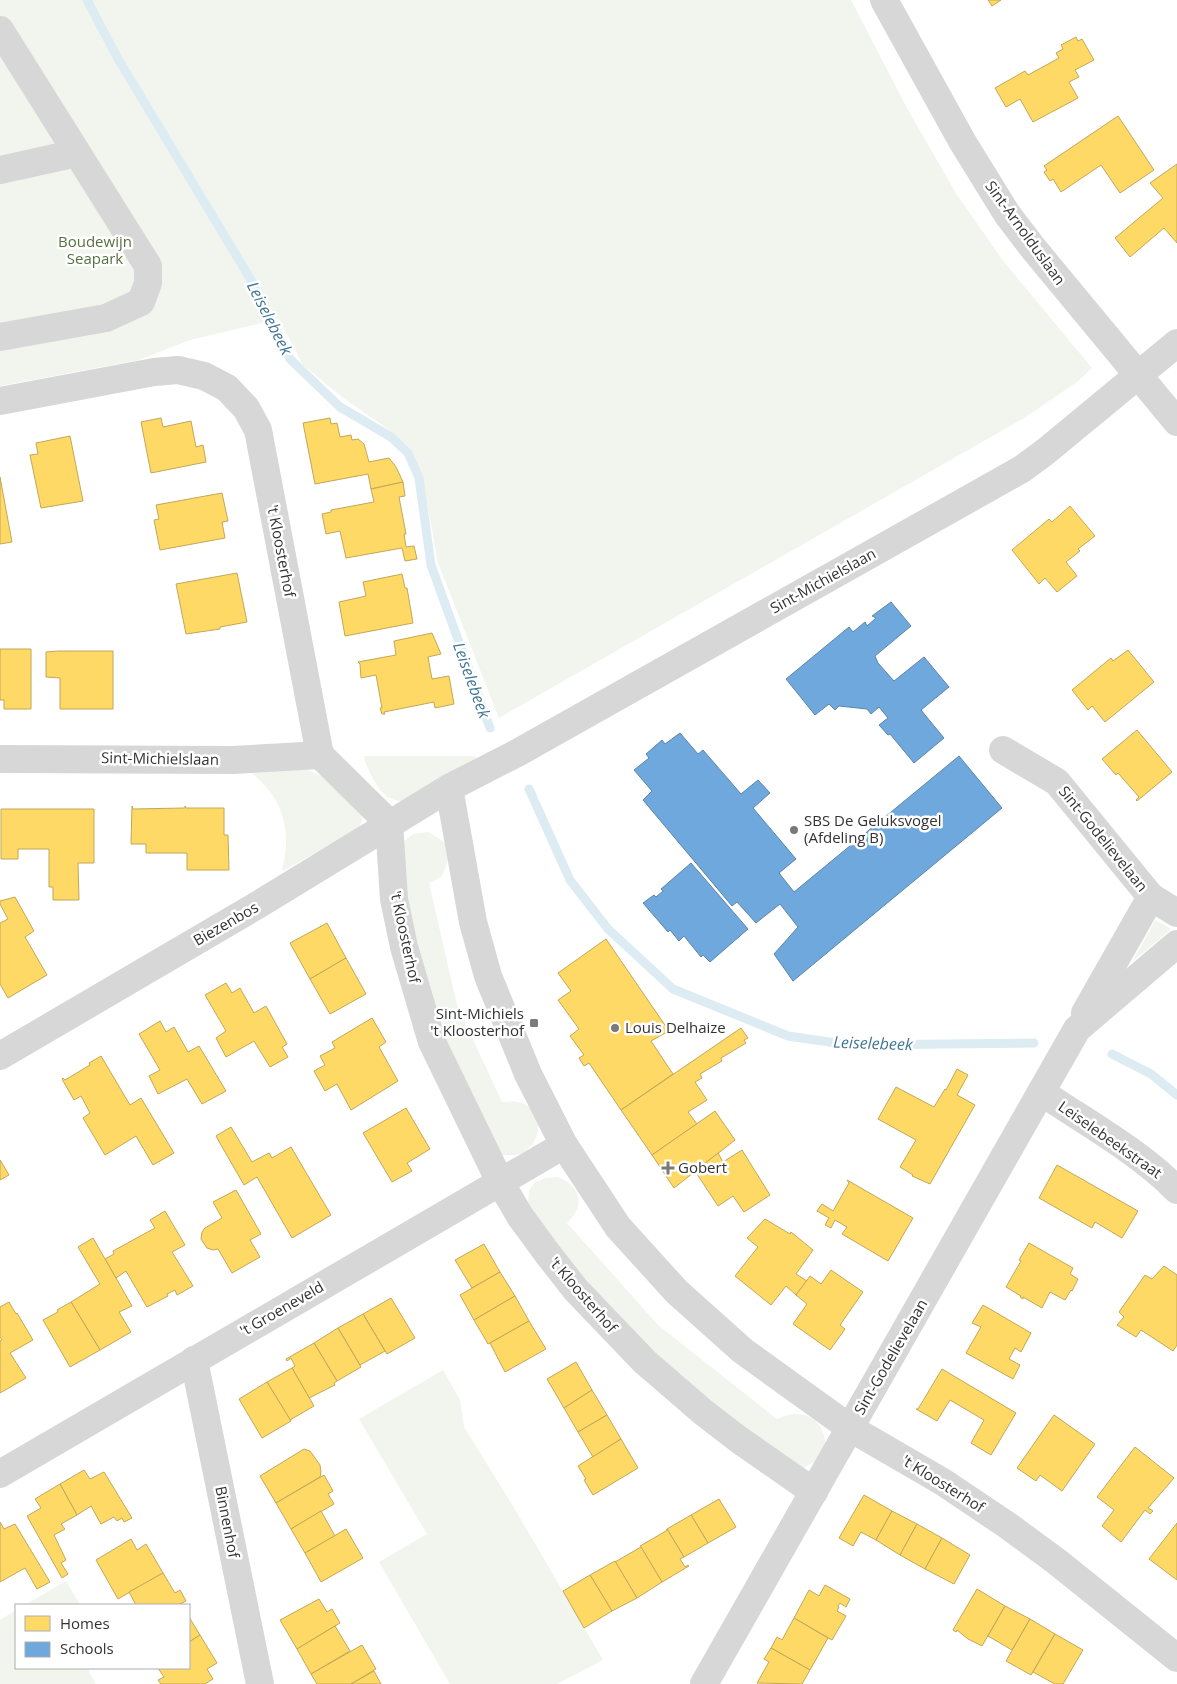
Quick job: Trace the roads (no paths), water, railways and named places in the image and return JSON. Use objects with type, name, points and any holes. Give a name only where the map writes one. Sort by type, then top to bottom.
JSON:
[{"type":"street","name":"Sint-Arnolduslaan","points":[[884,0],[962,141],[1007,214],[1177,422]]},
{"type":"street","points":[[0,30],[148,266],[148,283],[141,302],[106,318],[0,337]]},
{"type":"street","points":[[0,170],[77,153]]},
{"type":"street","name":"Sint-Michielslaan","points":[[449,788],[519,752],[1022,469],[1177,342]]},
{"type":"street","name":"'t Kloosterhof","points":[[0,401],[154,372],[178,370],[204,376],[227,388],[246,408],[258,430],[320,755]]},
{"type":"street","name":"Sint-Godelievelaan","points":[[1003,750],[1057,782],[1151,897],[1177,913]]},
{"type":"street","name":"Sint-Michielslaan","points":[[0,759],[233,760],[320,755]]},
{"type":"street","points":[[320,755],[389,823]]},
{"type":"street","name":"Biezenbos","points":[[0,1056],[261,903],[449,788]]},
{"type":"street","name":"'t Kloosterhof","points":[[449,788],[473,922],[488,976],[528,1074],[564,1145],[618,1227],[677,1292],[744,1351],[850,1428],[943,1482],[1007,1525],[1056,1561],[1177,1658]]},
{"type":"street","name":"'t Kloosterhof","points":[[389,823],[394,899],[404,946],[432,1042],[500,1182],[520,1216],[576,1290],[645,1362],[703,1412],[738,1439],[814,1492]]},
{"type":"street","name":"Sint-Godelievelaan","points":[[704,1684],[1151,897]]},
{"type":"street","name":"Sint-Godelievelaan","points":[[1077,1029],[1177,944]]},
{"type":"street","name":"Leiselebeekstraat","points":[[1041,1092],[1140,1158],[1166,1178],[1177,1190]]},
{"type":"street","name":"'t Groeneveld","points":[[0,1474],[564,1145]]},
{"type":"street","name":"Binnenhof","points":[[194,1360],[260,1684]]},
{"type":"waterway","name":"Leiselebeek","points":[[87,0],[117,57],[251,280],[290,359],[340,407],[391,437],[408,453],[419,478],[431,565],[490,728]]},
{"type":"waterway","name":"Leiselebeek","points":[[529,789],[570,880],[608,929],[673,989],[788,1036],[850,1045],[1034,1043]]},
{"type":"waterway","name":"Leiselebeek","points":[[1112,1054],[1151,1074],[1177,1095]]},
{"type":"place","name":"SBS De Geluksvogel (Afdeling B)","points":[[794,830]]},
{"type":"place","name":"Sint-Michiels 't Kloosterhof","points":[[534,1023]]},
{"type":"place","name":"Louis Delhaize","points":[[615,1028]]},
{"type":"place","name":"Gobert","points":[[668,1168]]},
{"type":"park label","name":"Boudewijn Seapark","points":[[95,250]]}]
